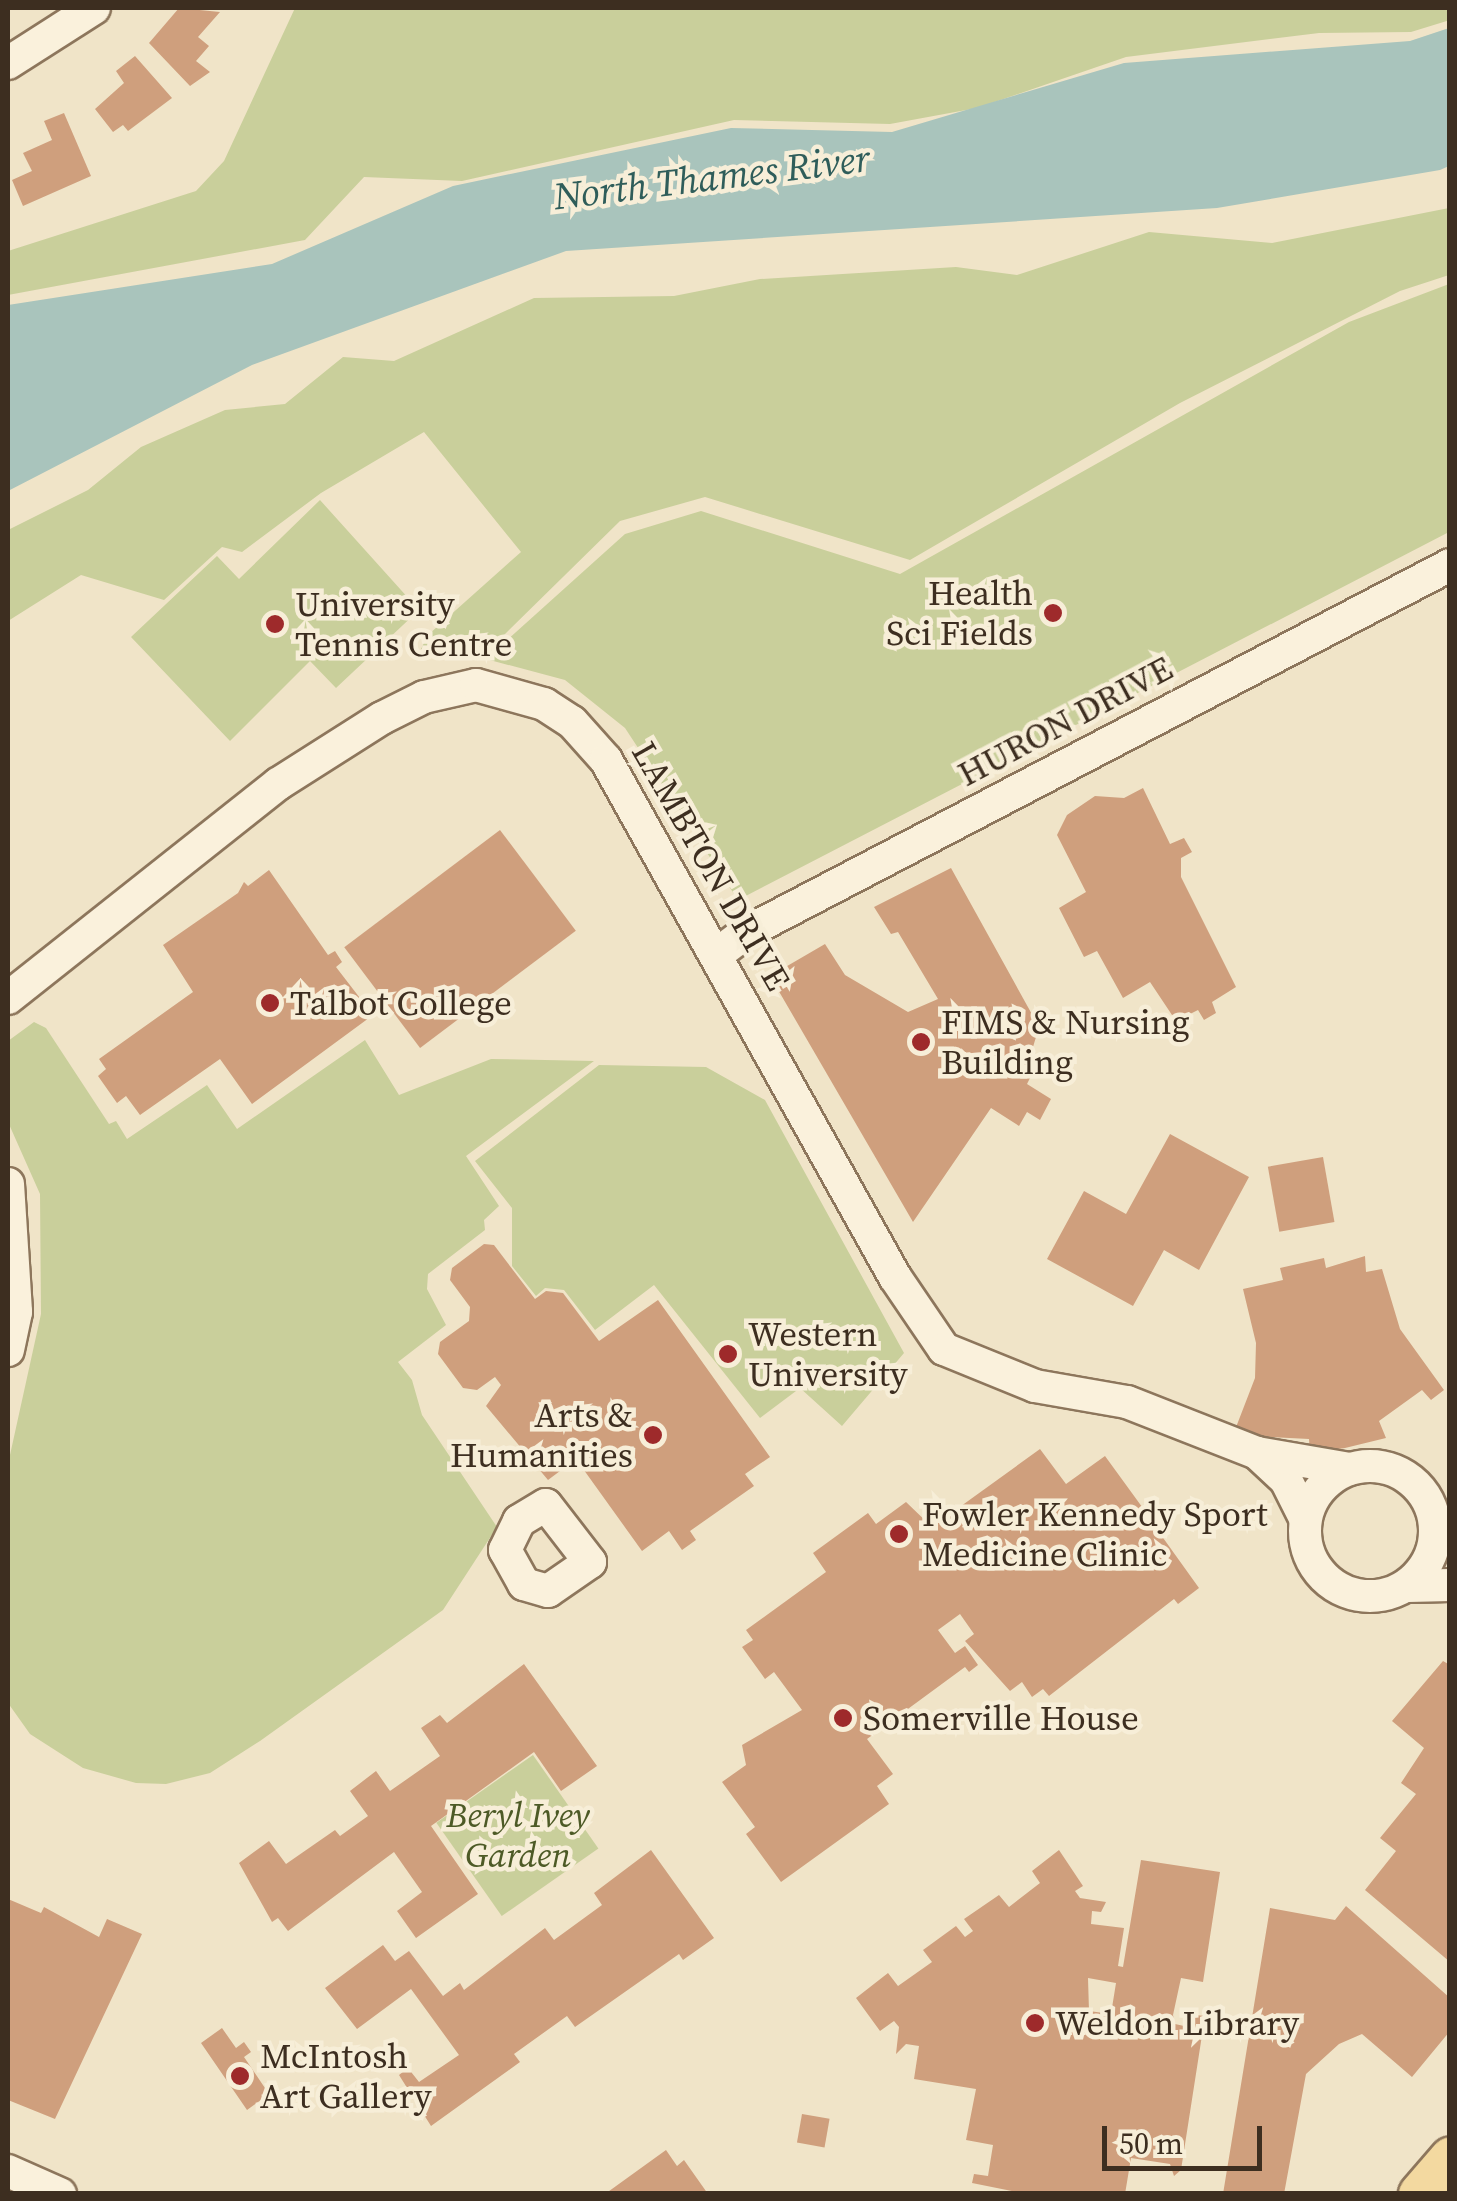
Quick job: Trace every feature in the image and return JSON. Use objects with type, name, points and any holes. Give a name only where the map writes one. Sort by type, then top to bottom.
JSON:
[{"type":"main road","points":[[1420,2194],[1450,2158]]},
{"type":"street","points":[[8,63],[94,8]]},
{"type":"street","name":"HURON DRIVE","points":[[720,952],[745,933],[1450,565]]},
{"type":"street","name":"LAMBTON DRIVE","points":[[8,998],[278,784],[396,711],[476,685],[544,704],[572,722],[606,760],[720,952],[896,1277],[944,1349],[1035,1386],[1127,1402],[1257,1453],[1350,1468]]},
{"type":"street","points":[[8,1184],[16,1238],[16,1312],[8,1350]]},
{"type":"street","name":"LAMBTON DRIVE","points":[[1257,1453],[1286,1480],[1305,1525]]},
{"type":"street","points":[[1408,1586],[1433,1550],[1443,1527],[1423,1493],[1407,1477],[1375,1466],[1350,1468],[1330,1479],[1305,1525],[1314,1564],[1347,1593],[1372,1597],[1408,1586],[1450,1585]]},
{"type":"street","points":[[8,2171],[60,2194]]},
{"type":"green space","points":[[295,8],[1449,8],[1450,20],[1411,32],[1319,33],[1126,57],[977,108],[890,124],[734,120],[462,181],[364,177],[305,240],[8,295],[8,251],[196,191],[224,161]]},
{"type":"green space","points":[[1449,208],[1449,275],[1400,291],[1180,403],[910,560],[705,497],[620,521],[503,636],[474,655],[421,649],[428,635],[521,552],[424,432],[321,493],[242,552],[222,547],[164,600],[81,575],[8,621],[8,530],[88,490],[141,447],[225,410],[285,404],[343,357],[394,361],[534,298],[674,296],[760,279],[956,267],[1017,275],[1149,232],[1272,243]]},
{"type":"green space","name":"Health Sci Fields","points":[[1449,284],[1449,532],[738,900],[625,728],[565,680],[486,659],[625,534],[701,511],[900,574],[1349,322]]},
{"type":"green space","name":"University Tennis Centre","points":[[320,500],[419,610],[336,688],[310,661],[230,741],[131,637],[217,556],[239,579]]},
{"type":"green space","points":[[34,1022],[46,1028],[109,1124],[116,1121],[127,1139],[207,1085],[237,1129],[365,1040],[399,1095],[491,1059],[594,1061],[466,1156],[499,1206],[484,1220],[485,1230],[428,1274],[427,1289],[446,1325],[398,1362],[412,1380],[422,1415],[497,1527],[443,1610],[210,1773],[166,1784],[136,1783],[83,1768],[30,1734],[8,1703],[8,1464],[41,1314],[40,1194],[8,1122],[8,1041]]},
{"type":"green space","points":[[599,1065],[706,1067],[765,1100],[904,1353],[842,1426],[800,1388],[760,1418],[654,1285],[595,1330],[564,1290],[545,1288],[536,1296],[512,1266],[512,1208],[475,1161]]},
{"type":"green space","name":"Beryl Ivey Garden","points":[[533,1755],[598,1848],[502,1916],[436,1823]]},
{"type":"water","name":"North Thames River","points":[[1449,28],[1449,166],[1440,170],[1217,208],[566,251],[252,365],[8,491],[8,305],[272,264],[453,186],[731,128],[892,132],[1124,63],[1410,41]]},
{"type":"building","points":[[179,8],[220,12],[198,37],[209,46],[196,61],[210,72],[190,86],[149,43]]},
{"type":"building","points":[[135,56],[172,98],[128,131],[123,125],[113,132],[95,109],[124,83],[116,71]]},
{"type":"building","points":[[64,113],[91,176],[23,206],[12,180],[32,171],[23,153],[52,140],[44,121]]},
{"type":"building","points":[[1143,788],[1170,844],[1184,838],[1192,852],[1181,858],[1181,877],[1236,987],[1212,1002],[1216,1013],[1204,1020],[1198,1010],[1176,1021],[1150,982],[1123,998],[1097,951],[1084,957],[1059,908],[1086,892],[1057,835],[1067,815],[1095,796],[1124,798]]},
{"type":"building","points":[[500,830],[576,931],[420,1048],[344,947]]},
{"type":"building","name":"FIMS & Nursing Building","points":[[951,868],[1039,1027],[1030,1057],[1038,1062],[1027,1084],[1051,1099],[1040,1120],[1027,1112],[1019,1126],[991,1108],[913,1222],[770,976],[825,944],[845,975],[908,1012],[938,999],[898,932],[891,934],[874,907]]},
{"type":"building","name":"Talbot College","points":[[269,870],[328,955],[335,951],[342,962],[336,967],[373,1015],[252,1104],[220,1059],[140,1115],[126,1096],[117,1103],[98,1076],[106,1069],[99,1059],[193,992],[163,945],[238,893],[244,882],[248,886]]},
{"type":"building","points":[[1170,1134],[1249,1177],[1199,1270],[1164,1250],[1133,1306],[1047,1259],[1084,1191],[1126,1214]]},
{"type":"building","points":[[1323,1157],[1334,1222],[1279,1232],[1268,1167]]},
{"type":"building","name":"Arts & Humanities","points":[[484,1244],[494,1245],[535,1299],[546,1291],[563,1293],[599,1341],[658,1300],[770,1457],[745,1474],[754,1486],[690,1531],[696,1540],[682,1550],[669,1531],[642,1551],[576,1459],[548,1480],[486,1406],[501,1385],[495,1377],[477,1390],[463,1388],[438,1354],[440,1342],[469,1321],[470,1307],[450,1280],[452,1268]]},
{"type":"building","points":[[1365,1256],[1366,1272],[1382,1269],[1400,1329],[1444,1390],[1431,1400],[1422,1390],[1379,1421],[1386,1438],[1345,1448],[1310,1453],[1309,1439],[1233,1435],[1255,1378],[1256,1343],[1243,1289],[1283,1280],[1280,1268],[1324,1258],[1326,1268]]},
{"type":"building","points":[[1040,1449],[1066,1484],[1105,1456],[1145,1511],[1154,1505],[1171,1528],[1161,1535],[1199,1588],[1178,1604],[1174,1599],[1049,1696],[1043,1689],[1032,1697],[1022,1682],[1010,1691],[965,1641],[974,1634],[960,1614],[938,1630],[955,1653],[965,1646],[978,1665],[969,1672],[965,1667],[867,1739],[893,1774],[877,1786],[889,1804],[781,1882],[746,1834],[755,1827],[722,1782],[746,1765],[742,1745],[802,1710],[774,1672],[765,1679],[742,1647],[753,1640],[746,1630],[826,1572],[813,1553],[868,1513],[876,1524],[906,1502],[932,1527]]},
{"type":"building","points":[[1443,1661],[1450,1665],[1450,1962],[1365,1890],[1396,1851],[1380,1838],[1416,1794],[1401,1783],[1424,1748],[1392,1721]]},
{"type":"building","points":[[524,1664],[597,1766],[561,1791],[534,1752],[431,1826],[478,1894],[416,1938],[397,1911],[422,1892],[394,1852],[288,1931],[278,1918],[272,1922],[239,1863],[269,1841],[286,1864],[335,1830],[340,1836],[368,1816],[350,1791],[376,1771],[390,1791],[440,1756],[421,1728],[440,1715],[447,1723]]},
{"type":"building","points":[[651,1850],[714,1938],[683,1960],[679,1954],[575,2027],[567,2016],[514,2054],[520,2062],[431,2126],[399,2075],[408,2068],[419,2082],[459,2055],[411,1989],[357,2029],[325,1988],[383,1945],[395,1961],[409,1951],[443,1996],[460,1983],[464,1990],[545,1928],[554,1940],[602,1905],[594,1893]]},
{"type":"building","name":"Weldon Library","points":[[1059,1850],[1083,1886],[1075,1891],[1080,1898],[1106,1902],[1101,1912],[1092,1911],[1091,1924],[1124,1928],[1118,1966],[1123,1967],[1141,1860],[1220,1872],[1203,1982],[1181,1978],[1173,2015],[1175,2024],[1193,2028],[1195,2015],[1205,2016],[1181,2170],[1174,2176],[1170,2164],[1131,2158],[1125,2194],[1026,2194],[972,2183],[974,2174],[988,2176],[993,2145],[966,2140],[976,2089],[914,2079],[919,2046],[906,2044],[896,2054],[899,2027],[894,2021],[880,2031],[856,1998],[888,1973],[898,1986],[932,1962],[923,1950],[956,1926],[965,1937],[973,1931],[964,1919],[999,1895],[1009,1907],[1040,1883],[1032,1871]],"holes":[[[1088,1978],[1116,1983],[1111,2014],[1089,2011]]]},
{"type":"building","points":[[8,1899],[41,1913],[44,1907],[99,1937],[107,1919],[142,1934],[55,2119],[8,2100]]},
{"type":"building","points":[[1346,1906],[1450,1998],[1450,2031],[1412,2077],[1362,2034],[1339,2044],[1306,2074],[1284,2194],[1223,2194],[1270,1908],[1335,1920]]},
{"type":"building","name":"McIntosh Art Gallery","points":[[222,2028],[236,2048],[244,2042],[251,2052],[244,2057],[269,2094],[247,2110],[201,2043]]},
{"type":"building","points":[[802,2114],[830,2119],[825,2147],[797,2143]]},
{"type":"building","points":[[666,2150],[677,2166],[684,2160],[708,2194],[605,2194]]},
{"type":"place","name":"Health Sci Fields","points":[[1053,613]]},
{"type":"place","name":"University Tennis Centre","points":[[275,624]]},
{"type":"place","name":"Talbot College","points":[[270,1003]]},
{"type":"place","name":"FIMS & Nursing Building","points":[[921,1042]]},
{"type":"place","name":"Western University","points":[[728,1354]]},
{"type":"place","name":"Arts & Humanities","points":[[653,1435]]},
{"type":"place","name":"Fowler Kennedy Sport Medicine Clinic","points":[[899,1534]]},
{"type":"place","name":"Somerville House","points":[[843,1718]]},
{"type":"place","name":"Weldon Library","points":[[1035,2023]]},
{"type":"place","name":"McIntosh Art Gallery","points":[[240,2076]]}]
